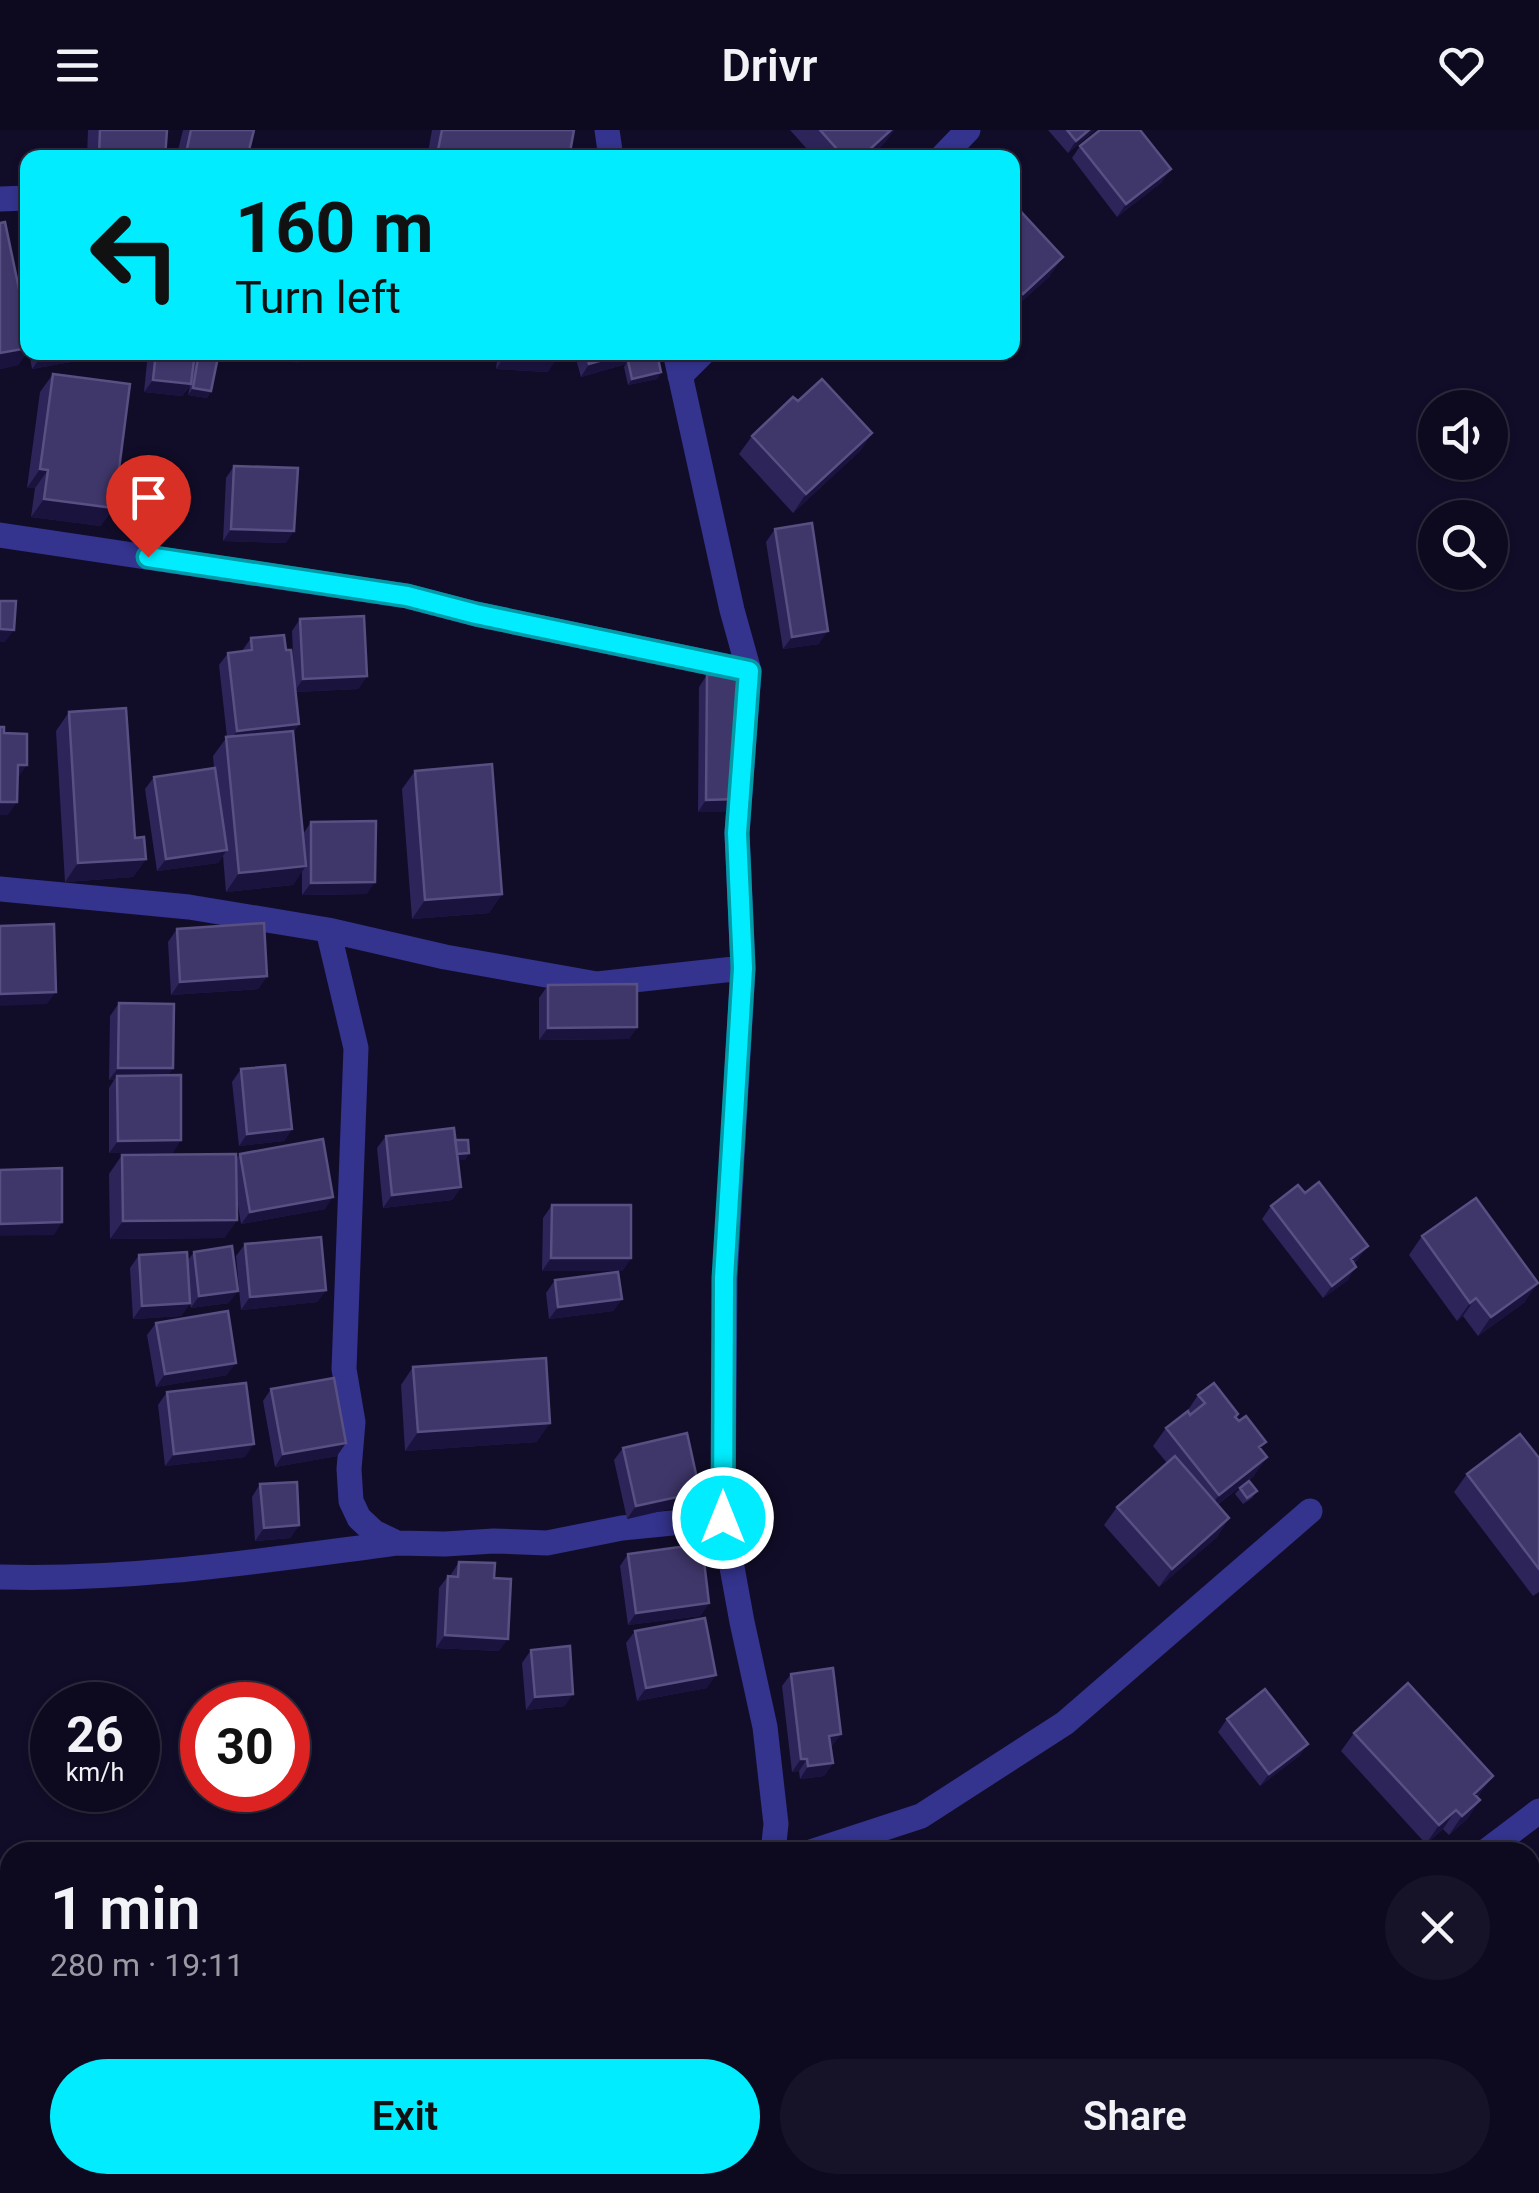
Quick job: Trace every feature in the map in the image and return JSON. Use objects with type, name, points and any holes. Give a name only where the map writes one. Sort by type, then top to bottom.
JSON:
[{"type":"street","points":[[949,150],[968,130]]},
{"type":"street","points":[[677,364],[749,671],[737,833],[743,968],[724,1278],[723,1518],[765,1726],[775,1842]]},
{"type":"street","points":[[0,535],[407,596],[749,671]]},
{"type":"street","points":[[0,888],[189,907],[328,930],[445,958],[597,984],[743,968]]},
{"type":"street","points":[[328,930],[356,1048],[344,1370],[354,1422],[349,1469],[352,1501],[359,1518],[374,1532],[397,1543]]},
{"type":"street","points":[[842,1842],[921,1816],[1065,1723],[1310,1511]]},
{"type":"street","points":[[0,1577],[56,1578],[251,1562],[397,1543],[547,1544],[622,1528],[723,1518]]},
{"type":"street","points":[[1498,1842],[1539,1812]]},
{"type":"building","points":[[100,130],[167,130],[166,150],[99,150]]},
{"type":"building","points":[[191,130],[254,130],[249,150],[187,150]]},
{"type":"building","points":[[442,130],[574,130],[570,150],[438,150]]},
{"type":"building","points":[[820,130],[891,130],[869,150],[838,150]]},
{"type":"building","points":[[1067,130],[1089,130],[1076,141]]},
{"type":"building","points":[[1100,130],[1140,130],[1171,169],[1126,204],[1080,146]]},
{"type":"building","points":[[1020,211],[1063,257],[1023,294],[1020,291]]},
{"type":"building","points":[[5,222],[20,294],[20,349],[0,353],[0,223]]},
{"type":"building","points":[[155,360],[194,360],[191,384],[153,380]]},
{"type":"building","points":[[198,360],[217,360],[211,391],[193,388]]},
{"type":"building","points":[[658,360],[661,372],[632,379],[628,361]]},
{"type":"building","points":[[53,374],[130,384],[114,508],[44,499],[48,470],[40,469]]},
{"type":"building","points":[[822,379],[872,433],[806,494],[752,436],[793,397],[798,401]]},
{"type":"building","points":[[234,466],[298,468],[294,531],[231,529]]},
{"type":"building","points":[[812,523],[828,631],[792,637],[775,529]]},
{"type":"building","points":[[0,601],[16,601],[14,630],[0,629]]},
{"type":"building","points":[[364,616],[367,676],[303,679],[300,619]]},
{"type":"building","points":[[284,635],[286,650],[291,650],[299,724],[237,731],[228,653],[252,650],[251,638]]},
{"type":"building","points":[[707,675],[738,675],[738,799],[706,800]]},
{"type":"building","points":[[126,708],[135,838],[144,837],[146,859],[78,863],[69,712]]},
{"type":"building","points":[[0,727],[4,727],[4,733],[27,734],[27,765],[18,765],[17,802],[0,802]]},
{"type":"building","points":[[293,731],[306,866],[239,873],[226,737]]},
{"type":"building","points":[[492,764],[502,894],[425,900],[415,771]]},
{"type":"building","points":[[215,768],[227,850],[166,859],[154,777]]},
{"type":"building","points":[[376,821],[375,882],[311,883],[311,822]]},
{"type":"building","points":[[264,923],[267,976],[180,982],[177,929]]},
{"type":"building","points":[[54,924],[56,992],[0,994],[0,926]]},
{"type":"building","points":[[637,984],[637,1027],[548,1028],[548,985]]},
{"type":"building","points":[[119,1003],[174,1004],[173,1068],[118,1068]]},
{"type":"building","points":[[285,1065],[292,1129],[247,1134],[241,1069]]},
{"type":"building","points":[[181,1075],[181,1140],[118,1141],[117,1076]]},
{"type":"building","points":[[454,1128],[461,1187],[392,1195],[386,1136]]},
{"type":"building","points":[[323,1139],[333,1197],[250,1212],[240,1154]]},
{"type":"building","points":[[455,1140],[468,1140],[469,1153],[457,1154]]},
{"type":"building","points":[[236,1154],[237,1220],[123,1221],[122,1155]]},
{"type":"building","points":[[62,1168],[62,1222],[0,1224],[0,1170]]},
{"type":"building","points":[[1319,1182],[1368,1246],[1351,1259],[1356,1267],[1332,1286],[1271,1206],[1298,1185],[1305,1193]]},
{"type":"building","points":[[1476,1198],[1538,1283],[1491,1317],[1476,1298],[1470,1303],[1422,1236]]},
{"type":"building","points":[[552,1205],[631,1205],[631,1258],[551,1258]]},
{"type":"building","points":[[321,1237],[326,1290],[250,1297],[245,1244]]},
{"type":"building","points":[[232,1246],[238,1291],[199,1296],[194,1252]]},
{"type":"building","points":[[187,1252],[190,1303],[142,1306],[139,1255]]},
{"type":"building","points":[[618,1272],[622,1299],[558,1307],[555,1280]]},
{"type":"building","points":[[228,1311],[236,1363],[165,1374],[156,1323]]},
{"type":"building","points":[[546,1358],[550,1423],[418,1432],[413,1367]]},
{"type":"building","points":[[334,1378],[346,1443],[283,1454],[271,1389]]},
{"type":"building","points":[[246,1383],[254,1444],[174,1454],[167,1392]]},
{"type":"building","points":[[1214,1383],[1238,1414],[1235,1417],[1239,1421],[1246,1416],[1266,1442],[1259,1447],[1267,1457],[1219,1495],[1166,1428],[1205,1403],[1198,1395]]},
{"type":"building","points":[[687,1433],[700,1492],[636,1506],[623,1448]]},
{"type":"building","points":[[1520,1434],[1539,1458],[1539,1569],[1467,1474]]},
{"type":"building","points":[[1175,1456],[1229,1518],[1172,1569],[1117,1507]]},
{"type":"building","points":[[1249,1481],[1257,1491],[1247,1498],[1240,1488]]},
{"type":"building","points":[[297,1482],[299,1525],[264,1528],[260,1484]]},
{"type":"building","points":[[702,1544],[709,1603],[636,1613],[628,1554]]},
{"type":"building","points":[[459,1562],[495,1563],[494,1578],[511,1579],[508,1639],[445,1635],[448,1576],[458,1577]]},
{"type":"building","points":[[705,1618],[716,1675],[646,1688],[635,1631]]},
{"type":"building","points":[[570,1646],[573,1694],[535,1697],[531,1650]]},
{"type":"building","points":[[833,1668],[841,1734],[829,1736],[833,1763],[808,1766],[807,1759],[801,1759],[791,1674]]},
{"type":"building","points":[[1408,1683],[1493,1776],[1474,1794],[1480,1800],[1462,1816],[1456,1810],[1439,1825],[1354,1733]]},
{"type":"building","points":[[1265,1689],[1308,1744],[1269,1774],[1227,1719]]},
{"type":"route","points":[[148,557],[407,596],[749,671],[737,833],[743,968],[724,1278],[723,1518]]}]
